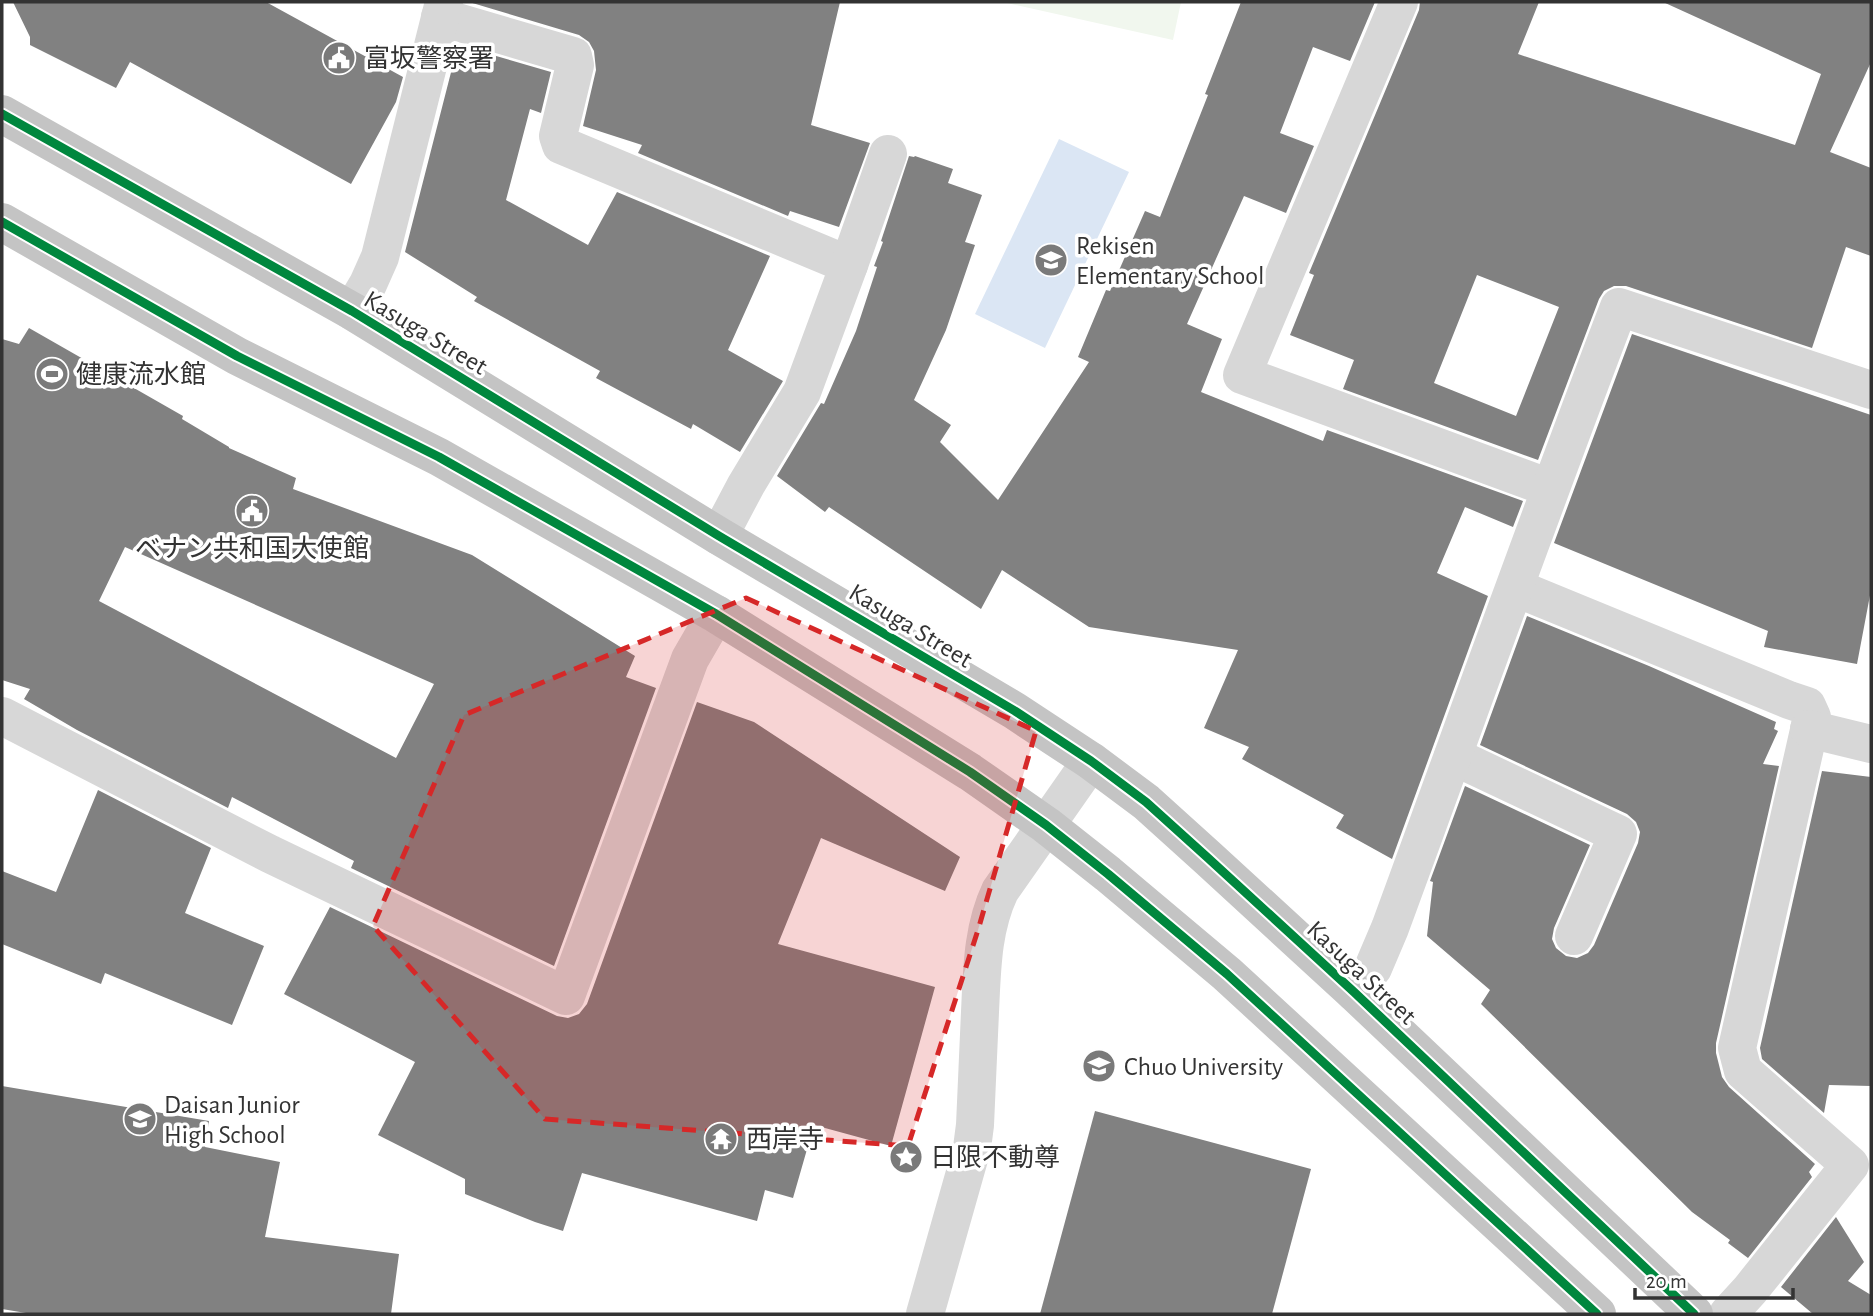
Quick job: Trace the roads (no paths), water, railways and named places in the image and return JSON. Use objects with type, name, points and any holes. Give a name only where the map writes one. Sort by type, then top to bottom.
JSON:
[{"type":"highway","name":"Kasuga Street","points":[[2,114],[352,311],[719,536],[1015,711],[1091,761],[1146,802],[1354,992],[1694,1314]]},
{"type":"highway","points":[[2,222],[237,356],[439,457],[716,614],[970,772],[1046,825],[1227,974],[1597,1314]]},
{"type":"street","points":[[1399,2],[1242,375],[1550,488]]},
{"type":"street","points":[[352,311],[380,257],[442,9],[573,56],[575,65],[558,135],[561,145],[849,265]]},
{"type":"street","points":[[719,536],[746,485],[803,392],[888,154]]},
{"type":"street","points":[[1354,992],[1373,968],[1390,928],[1550,488],[1619,307],[1871,390]]},
{"type":"street","points":[[1516,587],[1807,706],[1812,717],[1737,1048],[1742,1071],[1850,1165],[1728,1314]]},
{"type":"street","points":[[2,716],[270,855],[566,996],[690,659],[716,614]]},
{"type":"street","points":[[1809,729],[1871,744]]},
{"type":"street","points":[[1453,756],[1618,834],[1574,936]]},
{"type":"street","points":[[925,1314],[972,1148],[982,961],[992,909],[1000,891],[1091,761]]},
{"type":"water","points":[[1059,139],[1129,172],[1045,348],[975,314]]},
{"type":"place","name":"富坂警察署","points":[[339,58]]},
{"type":"place","name":"Rekisen Elementary School","points":[[1051,260]]},
{"type":"place","name":"健康流水館","points":[[52,374]]},
{"type":"place","name":"ベナン共和国大使館","points":[[252,511]]},
{"type":"place","name":"Chuo University","points":[[1099,1066]]},
{"type":"place","name":"Daisan Junior High School","points":[[140,1119]]},
{"type":"place","name":"西岸寺","points":[[721,1139]]},
{"type":"place","name":"日限不動尊","points":[[906,1157]]}]
